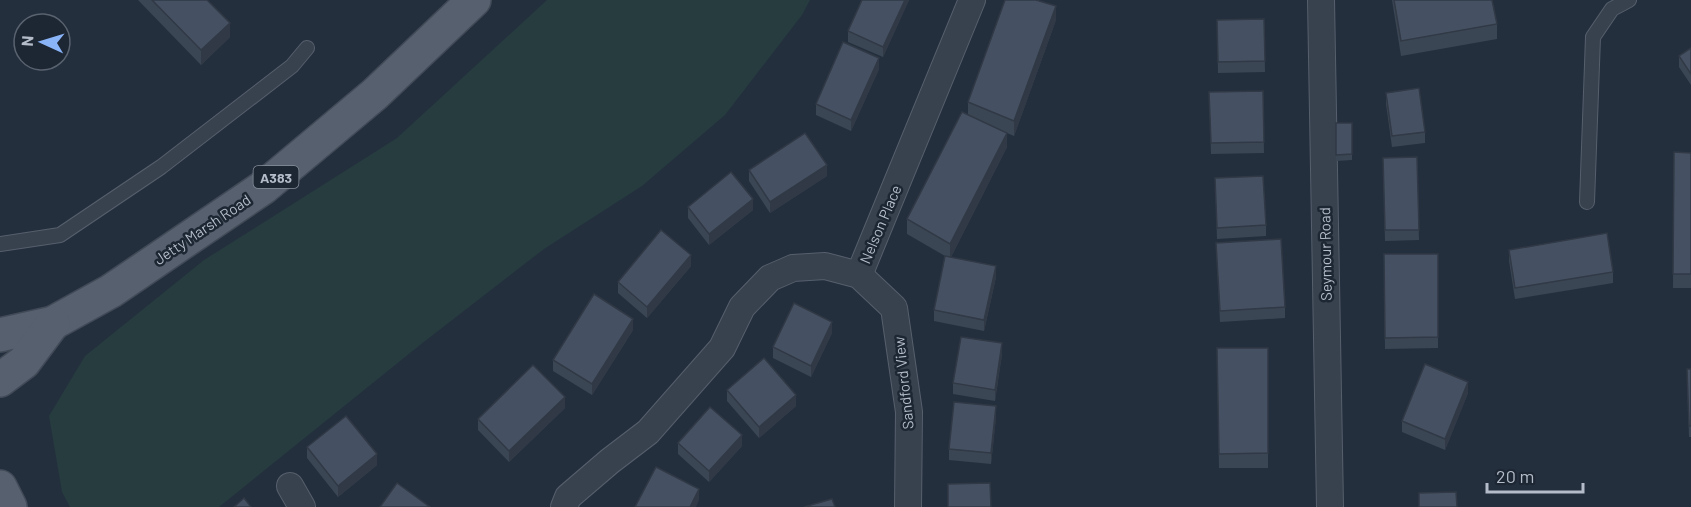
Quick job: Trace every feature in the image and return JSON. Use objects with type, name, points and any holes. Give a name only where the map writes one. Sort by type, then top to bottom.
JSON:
[{"type":"main road","name":"Jetty Marsh Road","points":[[0,335],[53,323],[111,291],[264,187],[375,94],[474,0]]},
{"type":"main road","name":"Jetty Marsh Road","points":[[0,380],[24,362],[53,323]]},
{"type":"main road","points":[[0,488],[10,507]]},
{"type":"street","name":"Nelson Place","points":[[564,507],[568,497],[648,432],[722,348],[742,307],[770,278],[793,268],[825,266],[859,275],[972,0]]},
{"type":"street","name":"Seymour Road","points":[[1321,0],[1330,507]]},
{"type":"street","name":"Sandford View","points":[[859,275],[894,308],[909,412],[908,507]]},
{"type":"lane","points":[[1587,202],[1593,37],[1612,9],[1629,0]]},
{"type":"lane","points":[[0,244],[60,235],[161,167],[292,66],[307,48]]},
{"type":"green space","points":[[547,0],[810,0],[802,15],[725,115],[642,186],[544,249],[420,345],[219,507],[70,507],[62,492],[49,416],[85,356],[204,260],[397,138]]},
{"type":"building","points":[[152,0],[207,0],[230,23],[201,50]]},
{"type":"building","points":[[862,0],[905,0],[883,47],[848,31]]},
{"type":"building","points":[[1005,0],[1036,0],[1056,6],[1014,121],[968,102]]},
{"type":"building","points":[[1394,0],[1492,0],[1497,24],[1401,41]]},
{"type":"building","points":[[1264,19],[1265,61],[1218,62],[1217,20]]},
{"type":"building","points":[[843,42],[879,58],[851,120],[816,104]]},
{"type":"building","points":[[1691,48],[1691,74],[1679,56]]},
{"type":"building","points":[[1419,88],[1425,132],[1392,136],[1386,93]]},
{"type":"building","points":[[1263,91],[1264,142],[1211,143],[1209,92]]},
{"type":"building","points":[[962,112],[1007,133],[950,244],[907,219]]},
{"type":"building","points":[[1336,123],[1352,123],[1352,154],[1336,155]]},
{"type":"building","points":[[805,133],[827,165],[770,202],[749,170]]},
{"type":"building","points":[[1674,152],[1691,153],[1691,274],[1673,274]]},
{"type":"building","points":[[1417,157],[1419,230],[1385,230],[1383,158]]},
{"type":"building","points":[[731,172],[753,199],[709,234],[688,207]]},
{"type":"building","points":[[1263,176],[1266,225],[1217,228],[1215,178]]},
{"type":"building","points":[[661,230],[691,255],[647,307],[618,282]]},
{"type":"building","points":[[1607,233],[1613,272],[1515,288],[1509,250]]},
{"type":"building","points":[[1281,239],[1285,307],[1220,311],[1216,243]]},
{"type":"building","points":[[1384,254],[1438,254],[1438,337],[1385,338]]},
{"type":"building","points":[[945,256],[996,266],[984,320],[934,310]]},
{"type":"building","points":[[594,294],[633,319],[592,384],[553,360]]},
{"type":"building","points":[[794,303],[832,322],[811,366],[773,347]]},
{"type":"building","points":[[961,337],[1002,343],[995,390],[953,383]]},
{"type":"building","points":[[1217,348],[1268,348],[1268,453],[1219,454]]},
{"type":"building","points":[[764,358],[796,395],[759,427],[727,390]]},
{"type":"building","points":[[1425,364],[1468,382],[1445,439],[1402,421]]},
{"type":"building","points":[[533,365],[565,397],[509,451],[478,419]]},
{"type":"building","points":[[1687,369],[1691,369],[1691,426],[1689,426]]},
{"type":"building","points":[[954,402],[996,406],[991,453],[949,449]]},
{"type":"building","points":[[710,407],[742,435],[709,471],[678,443]]},
{"type":"building","points":[[346,416],[377,454],[338,486],[307,447]]},
{"type":"building","points":[[656,467],[699,489],[690,507],[635,507]]},
{"type":"building","points":[[397,483],[430,507],[380,507]]},
{"type":"building","points":[[990,483],[991,507],[948,507],[948,484]]},
{"type":"building","points":[[1456,492],[1457,507],[1419,507],[1419,493]]},
{"type":"building","points":[[244,498],[251,507],[234,507]]},
{"type":"building","points":[[832,499],[835,507],[804,507]]}]
